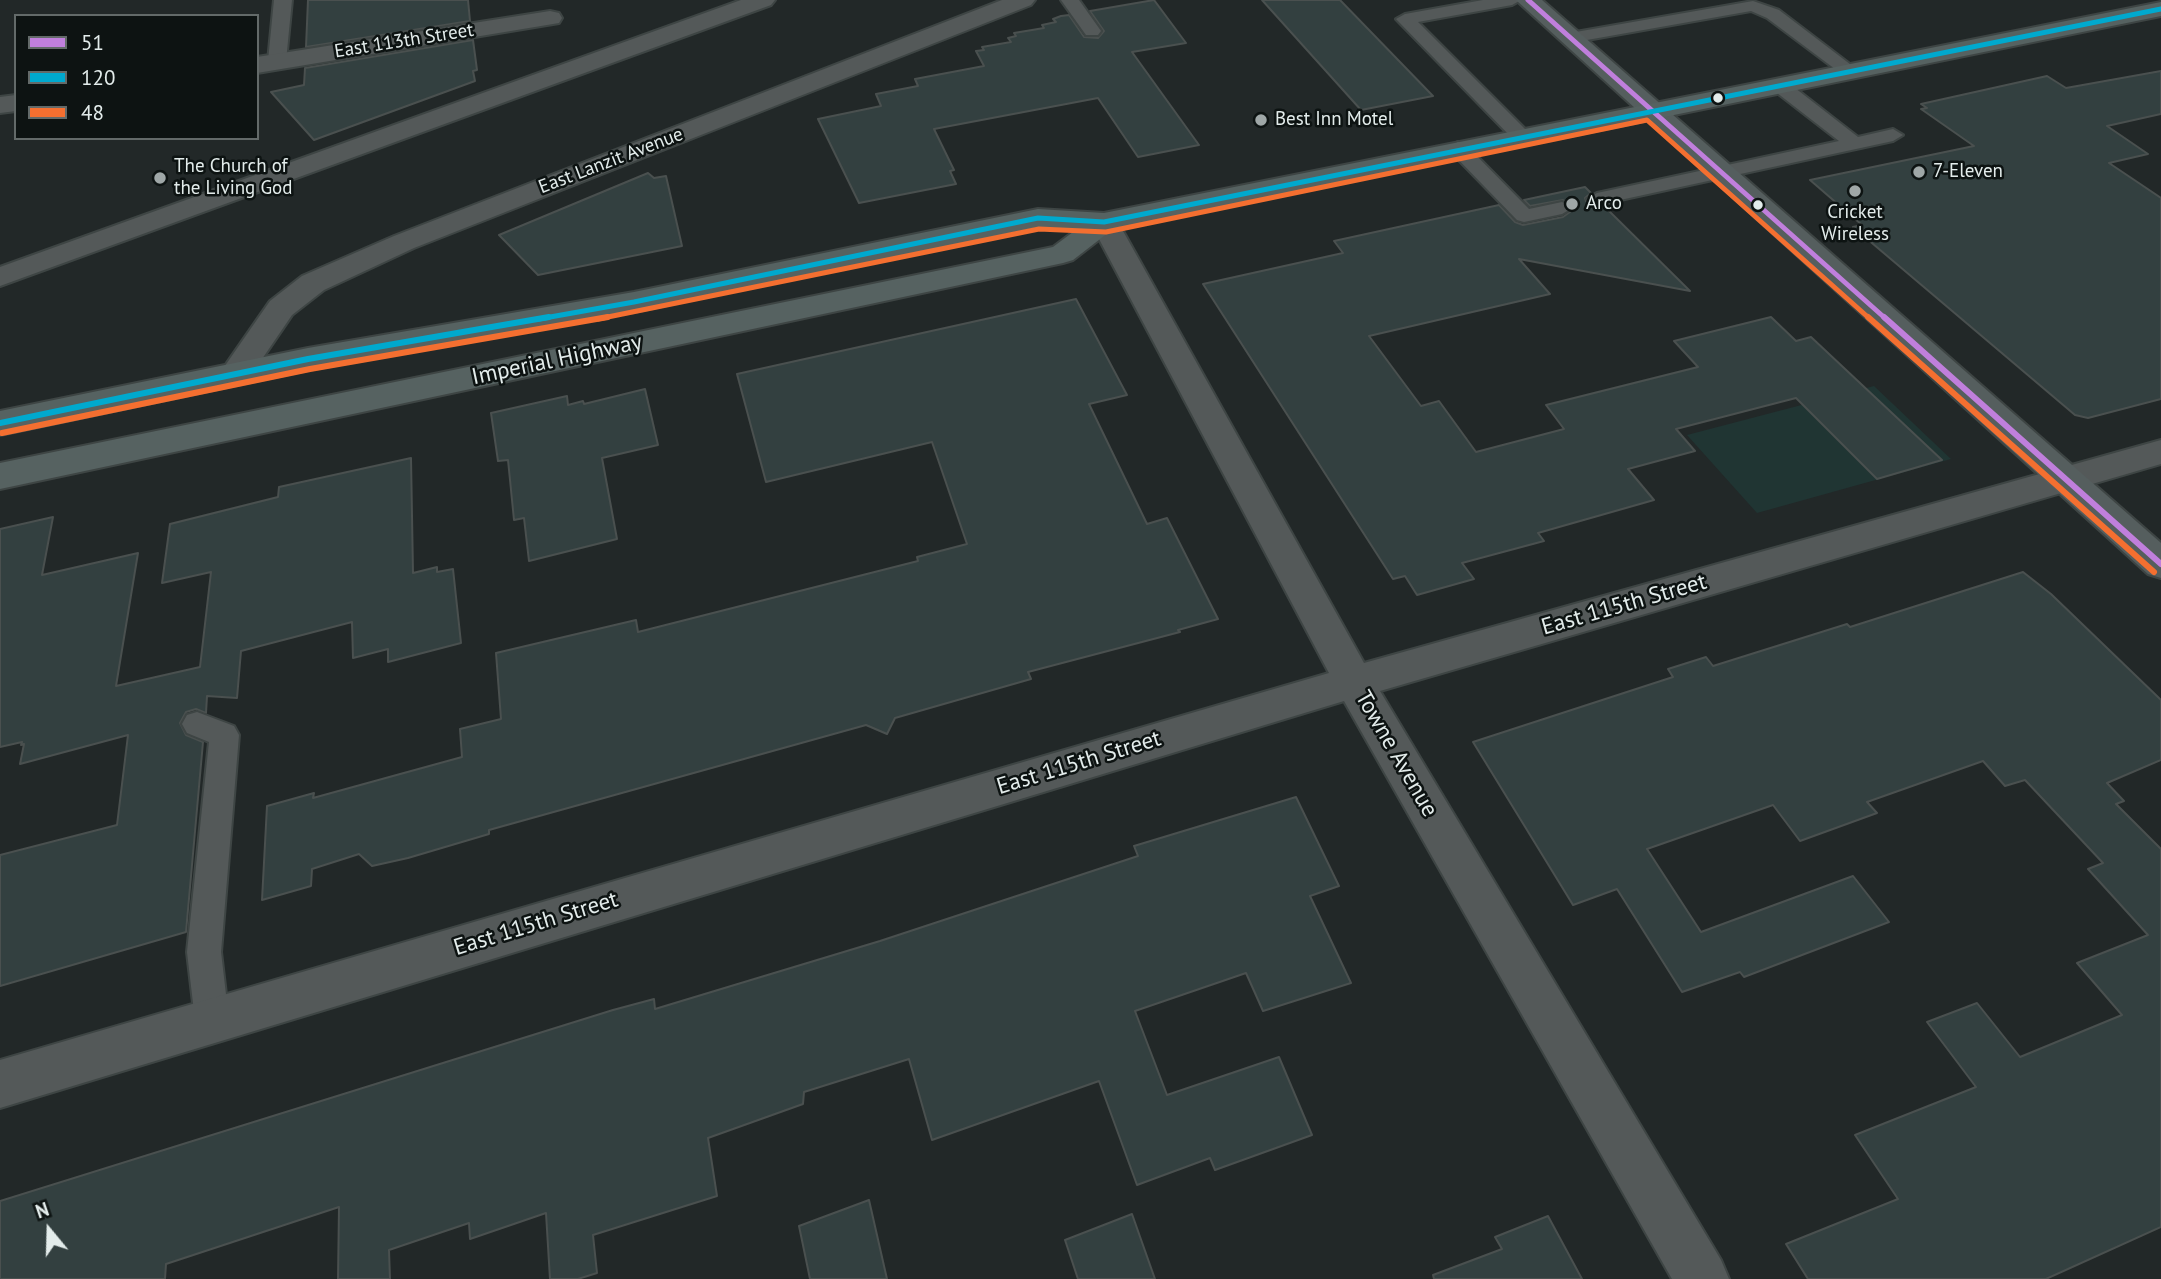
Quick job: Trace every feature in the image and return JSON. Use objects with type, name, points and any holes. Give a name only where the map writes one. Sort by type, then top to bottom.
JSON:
[{"type":"main road","points":[[1528,0],[2161,564]]},
{"type":"main road","name":"Imperial Highway","points":[[0,423],[236,373],[634,302],[1038,218],[1104,222],[1650,109],[2161,9]]},
{"type":"main road","name":"Imperial Highway","points":[[0,476],[1063,254],[1104,222]]},
{"type":"main road","points":[[0,443],[202,402],[212,397],[236,373]]},
{"type":"street","points":[[0,277],[553,37],[763,0]]},
{"type":"street","name":"East Lanzit Avenue","points":[[236,373],[281,308],[313,283],[404,242],[1023,0]]},
{"type":"street","name":"East 113th Street","points":[[267,63],[553,37]]},
{"type":"street","name":"Towne Avenue","points":[[1104,222],[1354,681],[1702,1279]]},
{"type":"street","name":"East 115th Street","points":[[0,1084],[1354,681],[2161,452]]},
{"type":"lane","points":[[267,63],[284,0]]},
{"type":"lane","points":[[1070,0],[1092,31]]},
{"type":"lane","points":[[1512,0],[1405,19],[1521,136]]},
{"type":"lane","points":[[1570,38],[1753,6],[1773,14],[1850,71]]},
{"type":"lane","points":[[1779,85],[1854,143]]},
{"type":"lane","points":[[1597,199],[1893,135]]},
{"type":"lane","points":[[1458,148],[1524,216],[1562,208]]},
{"type":"lane","points":[[197,724],[224,735],[204,952],[212,1020]]},
{"type":"shaded area","points":[[1874,386],[1951,459],[1757,513],[1687,435]]},
{"type":"building","points":[[308,0],[468,0],[470,21],[306,47]]},
{"type":"building","points":[[1154,0],[1186,43],[1132,52],[1199,145],[1138,157],[1098,98],[934,129],[954,170],[950,171],[956,184],[859,203],[818,119],[881,106],[876,94],[918,86],[915,79],[984,66],[976,51],[984,50],[982,47],[1011,42],[1008,38],[1016,36],[1014,33],[1044,28],[1042,25],[1056,22],[1053,19],[1061,16],[1069,15],[1084,37],[1098,38],[1104,31],[1090,11]]},
{"type":"building","points":[[1262,0],[1340,0],[1433,96],[1361,110]]},
{"type":"building","points":[[473,40],[477,70],[473,71],[475,81],[314,140],[271,92],[304,85],[305,68]]},
{"type":"building","points":[[2161,71],[2161,114],[2107,126],[2148,154],[2109,163],[2161,198],[2161,399],[2088,418],[2075,415],[1853,227],[1862,225],[1810,180],[1974,146],[1921,109],[1927,108],[1921,104],[2047,76],[2066,88]]},
{"type":"building","points":[[648,173],[654,178],[666,176],[682,246],[538,275],[499,235]]},
{"type":"building","points":[[1585,187],[1591,193],[1585,198],[1586,201],[1596,207],[1604,206],[1690,291],[1519,259],[1550,294],[1369,336],[1421,406],[1439,401],[1476,452],[1564,429],[1546,405],[1698,367],[1674,341],[1771,317],[1796,341],[1811,337],[1942,460],[1877,479],[1796,398],[1676,429],[1695,451],[1628,469],[1654,500],[1538,533],[1544,541],[1462,563],[1474,579],[1417,595],[1405,576],[1393,579],[1203,284],[1343,253],[1334,241],[1499,205],[1515,222],[1523,225],[1563,217],[1574,209],[1563,200],[1530,206],[1524,200]]},
{"type":"building","points":[[1076,299],[1127,395],[1089,404],[1147,524],[1167,518],[1218,619],[1178,630],[1180,632],[1028,672],[1031,679],[895,718],[887,734],[866,725],[489,830],[489,834],[408,858],[372,866],[359,854],[312,869],[311,886],[262,900],[267,806],[314,793],[313,798],[462,757],[460,729],[501,719],[496,653],[636,620],[638,632],[918,561],[917,557],[967,544],[932,442],[766,482],[737,374]]},
{"type":"building","points":[[645,389],[658,445],[602,458],[617,539],[529,561],[524,518],[514,520],[508,460],[498,461],[491,413],[567,396],[568,405],[583,401],[584,404]]},
{"type":"building","points":[[411,458],[413,573],[437,567],[437,572],[453,569],[461,643],[388,662],[388,649],[353,658],[352,622],[241,651],[237,698],[207,696],[206,713],[196,709],[186,712],[180,723],[186,735],[203,742],[186,932],[0,986],[0,855],[117,825],[128,735],[20,764],[24,744],[21,745],[22,742],[0,747],[0,529],[53,517],[42,575],[138,553],[116,686],[200,667],[211,572],[162,583],[170,524],[278,497],[279,487]]},
{"type":"building","points":[[2023,572],[2051,594],[2161,700],[2161,760],[2107,783],[2124,801],[2116,804],[2161,849],[2161,1227],[2046,1279],[1808,1279],[1786,1244],[1898,1199],[1855,1135],[1976,1087],[1927,1022],[1977,1003],[2020,1057],[2122,1015],[2077,963],[2148,935],[2088,869],[2103,863],[2025,780],[2005,786],[1983,761],[1867,802],[1877,813],[1800,841],[1773,805],[1647,849],[1701,932],[1853,876],[1889,922],[1744,977],[1740,972],[1682,992],[1617,889],[1573,905],[1473,742],[1673,677],[1668,669],[1706,657],[1713,666],[1847,624],[1850,627]]},
{"type":"building","points":[[1296,797],[1339,886],[1310,896],[1351,983],[1263,1011],[1246,973],[1135,1011],[1167,1095],[1279,1057],[1312,1135],[1215,1170],[1210,1158],[1137,1185],[1099,1081],[932,1140],[909,1059],[804,1092],[803,1104],[708,1138],[717,1196],[593,1235],[597,1273],[578,1279],[550,1279],[546,1213],[470,1239],[469,1223],[389,1250],[390,1279],[338,1279],[339,1207],[166,1264],[165,1279],[0,1279],[0,1201],[613,1010],[654,999],[655,1009],[880,941],[1138,856],[1134,846]]},
{"type":"building","points":[[869,1200],[887,1279],[810,1279],[799,1226]]},
{"type":"building","points":[[1132,1214],[1155,1279],[1078,1279],[1065,1240]]},
{"type":"building","points":[[1548,1216],[1582,1279],[1434,1279],[1433,1275],[1502,1249],[1495,1237]]},
{"type":"transit line","name":"51","points":[[1528,0],[2161,564]]},
{"type":"transit line","name":"120","points":[[0,423],[308,359],[634,302],[1038,218],[1104,222],[2161,9]]},
{"type":"transit line","name":"48","points":[[2,433],[310,369],[636,312],[1039,229],[1106,232],[1647,120],[2154,572]]},
{"type":"place","name":"Best Inn Motel","points":[[1261,120]]},
{"type":"place","name":"7-Eleven","points":[[1919,172]]},
{"type":"place","name":"The Church of the Living God","points":[[160,178]]},
{"type":"place","name":"Cricket Wireless","points":[[1855,191]]},
{"type":"place","name":"Arco","points":[[1572,204]]}]
